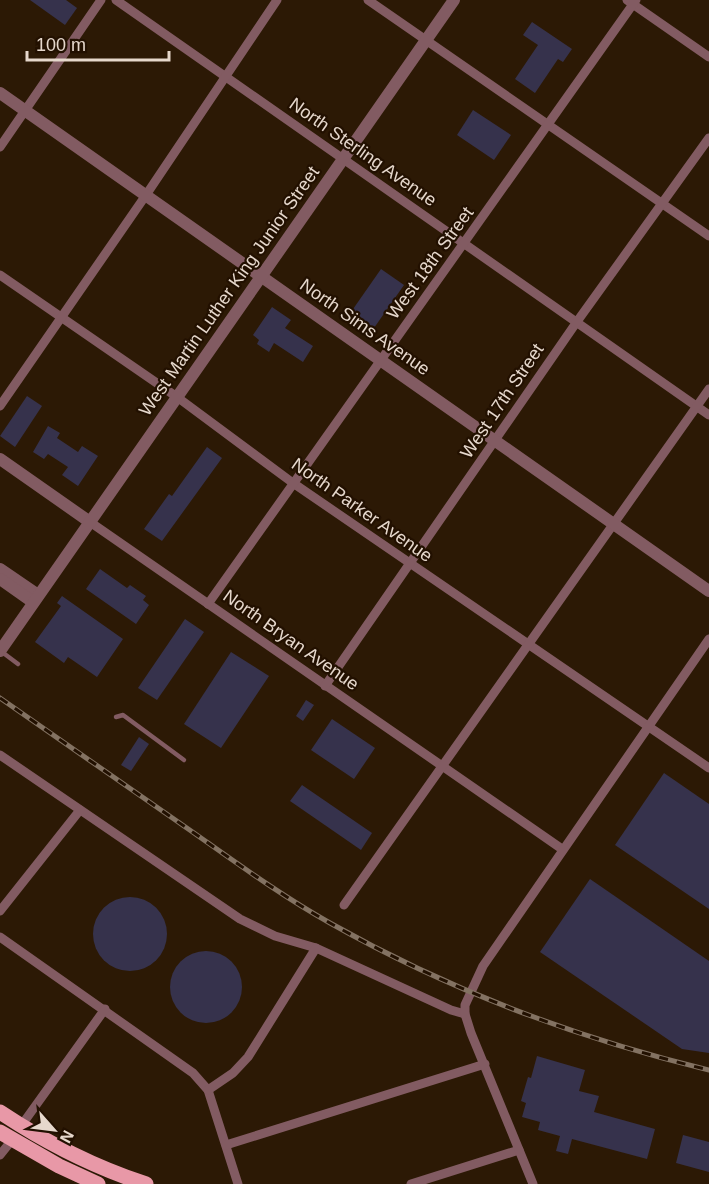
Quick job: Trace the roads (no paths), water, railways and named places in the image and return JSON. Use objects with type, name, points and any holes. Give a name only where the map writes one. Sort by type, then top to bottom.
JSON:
[{"type":"main road","points":[[0,1112],[64,1150],[118,1175],[146,1184]]},
{"type":"main road","points":[[6,1136],[59,1166],[99,1184]]},
{"type":"main road","points":[[113,1184],[119,1184]]},
{"type":"street","points":[[0,147],[101,0]]},
{"type":"street","name":"North Sterling Avenue","points":[[116,0],[709,415]]},
{"type":"street","points":[[0,406],[277,0]]},
{"type":"street","points":[[368,0],[709,236]]},
{"type":"street","name":"West Martin Luther King Junior Street","points":[[0,651],[454,0]]},
{"type":"street","points":[[632,1],[709,57]]},
{"type":"street","name":"West 18th Street","points":[[208,604],[548,126],[632,1]]},
{"type":"street","name":"North Sims Avenue","points":[[0,93],[709,591]]},
{"type":"street","name":"West 17th Street","points":[[325,686],[576,323],[709,138]]},
{"type":"street","name":"North Parker Avenue","points":[[0,275],[177,397],[293,483],[709,768]]},
{"type":"street","points":[[344,905],[709,389]]},
{"type":"street","name":"North Bryan Avenue","points":[[0,459],[562,849]]},
{"type":"street","points":[[0,569],[35,599]]},
{"type":"street","points":[[0,579],[35,599]]},
{"type":"street","points":[[533,1184],[471,1033],[465,1014],[465,1005],[483,966],[709,639]]},
{"type":"street","points":[[0,755],[240,919],[275,936],[316,948],[451,1010],[465,1014]]},
{"type":"street","points":[[0,911],[80,810]]},
{"type":"street","points":[[0,937],[193,1073],[208,1090],[238,1184]]},
{"type":"street","points":[[208,1090],[232,1073],[248,1057],[316,948]]},
{"type":"street","points":[[21,1126],[105,1009]]},
{"type":"street","points":[[226,1145],[485,1064]]},
{"type":"street","points":[[0,1155],[6,1136]]},
{"type":"street","points":[[411,1184],[519,1150]]},
{"type":"lane","points":[[0,651],[18,664]]},
{"type":"lane","points":[[116,717],[123,715],[184,760]]},
{"type":"railway","points":[[0,698],[277,891],[375,947],[467,991],[514,1010],[610,1043],[709,1070]]}]
